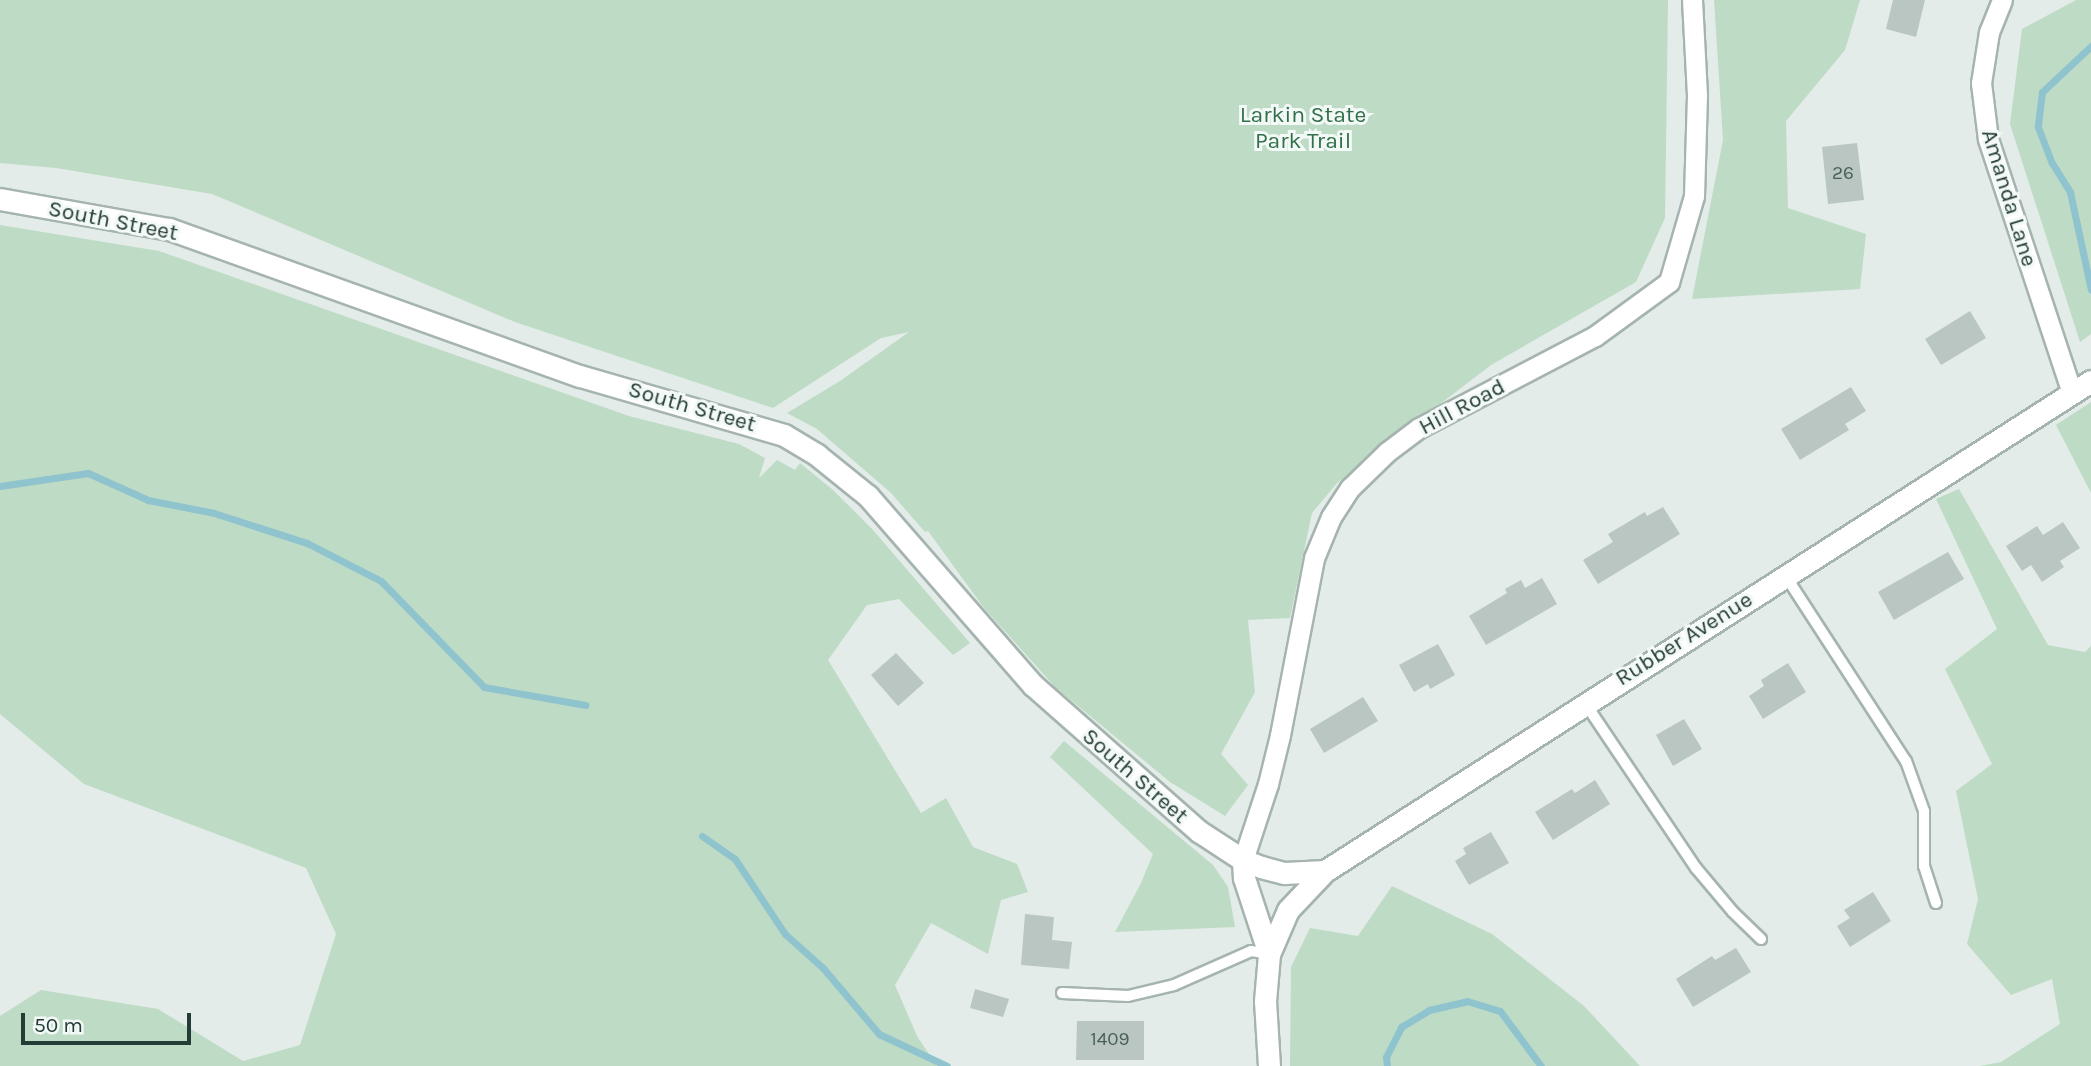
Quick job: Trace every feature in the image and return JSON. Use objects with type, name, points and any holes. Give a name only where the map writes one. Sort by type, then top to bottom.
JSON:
[{"type":"street","name":"Hill Road","points":[[1242,860],[1269,784],[1314,558],[1331,517],[1350,488],[1387,452],[1419,428],[1595,336],[1669,282],[1694,196],[1697,95],[1692,0]]},
{"type":"street","name":"Amanda Lane","points":[[2002,0],[1989,32],[1981,83],[1988,139],[2072,393]]},
{"type":"street","name":"South Street","points":[[0,199],[169,229],[580,376],[761,426],[796,442],[868,496],[1033,685],[1200,832],[1242,860],[1284,873],[1325,871]]},
{"type":"street","name":"Rubber Avenue","points":[[1269,954],[1288,910],[1325,871],[1585,702],[2091,381]]},
{"type":"street","points":[[1242,860],[1244,878],[1269,954],[1265,1001],[1269,1066]]},
{"type":"lane","points":[[1785,575],[1906,761],[1924,811],[1924,866],[1936,903]]},
{"type":"lane","points":[[1585,702],[1696,868],[1724,902],[1761,939]]},
{"type":"lane","points":[[1062,993],[1128,996],[1174,985],[1251,951],[1269,954]]},
{"type":"green space","name":"Larkin State Park Trail","points":[[0,0],[1668,0],[1665,218],[1636,282],[1491,365],[1337,483],[1312,513],[1290,618],[1248,620],[1255,692],[1221,754],[1248,785],[1225,816],[1170,782],[1055,687],[984,608],[928,531],[925,532],[891,493],[817,429],[787,413],[840,381],[909,332],[881,338],[773,408],[515,322],[212,194],[56,168],[0,163]]},
{"type":"green space","points":[[1714,0],[1860,0],[1845,50],[1786,121],[1788,208],[1866,234],[1860,289],[1692,299],[1723,140]]},
{"type":"green space","points":[[2076,0],[2091,0],[2091,334],[2080,342],[2010,124],[2022,29]]},
{"type":"green space","points":[[0,225],[159,251],[629,416],[739,444],[765,458],[759,478],[777,460],[795,470],[800,463],[833,490],[873,530],[970,643],[953,655],[899,599],[867,605],[828,660],[921,813],[946,798],[973,847],[1017,864],[1028,892],[1001,900],[988,954],[931,923],[895,985],[917,1036],[937,1066],[0,1066],[0,1016],[41,990],[158,1009],[243,1061],[300,1045],[336,934],[306,868],[84,784],[0,714]]},
{"type":"green space","points":[[2091,402],[2091,493],[2056,425]]},
{"type":"green space","points":[[1959,489],[2048,645],[2085,652],[2091,646],[2091,1066],[1980,1066],[2001,1062],[2060,1024],[2052,979],[2011,995],[1967,944],[1978,899],[1956,791],[1992,764],[1945,669],[1997,629],[1936,499]]},
{"type":"green space","points":[[1064,741],[1213,865],[1228,887],[1235,927],[1115,932],[1153,854],[1050,757]]},
{"type":"green space","points":[[1392,886],[1492,934],[1584,1006],[1640,1066],[1290,1066],[1291,967],[1310,928],[1358,936]]},
{"type":"building","points":[[1893,0],[1925,0],[1916,37],[1886,29]]},
{"type":"building","points":[[1857,143],[1864,200],[1828,204],[1822,147]]},
{"type":"building","points":[[1970,311],[1986,338],[1941,365],[1925,339]]},
{"type":"building","points":[[1851,387],[1866,411],[1845,424],[1849,430],[1800,460],[1781,429]]},
{"type":"building","points":[[1663,507],[1680,534],[1598,584],[1583,560],[1613,542],[1608,534],[1645,512],[1647,516]]},
{"type":"building","points":[[2063,522],[2080,548],[2060,561],[2064,567],[2042,582],[2031,565],[2022,571],[2006,546],[2037,526],[2043,535]]},
{"type":"building","points":[[1948,552],[1964,579],[1894,620],[1878,592]]},
{"type":"building","points":[[1542,578],[1557,604],[1486,645],[1469,616],[1507,593],[1505,589],[1521,580],[1525,588]]},
{"type":"building","points":[[1438,644],[1455,675],[1430,689],[1428,684],[1414,692],[1399,665]]},
{"type":"building","points":[[896,653],[924,683],[898,706],[871,675]]},
{"type":"building","points":[[1788,663],[1806,692],[1763,719],[1749,696],[1764,686],[1761,680]]},
{"type":"building","points":[[1363,697],[1378,721],[1324,753],[1310,729]]},
{"type":"building","points":[[1684,719],[1702,749],[1673,766],[1656,735]]},
{"type":"building","points":[[1595,780],[1610,804],[1553,840],[1535,812],[1572,789],[1575,793]]},
{"type":"building","points":[[1491,832],[1509,863],[1469,885],[1455,861],[1466,854],[1463,848]]},
{"type":"building","points":[[1873,892],[1891,921],[1850,947],[1837,926],[1850,918],[1844,910]]},
{"type":"building","points":[[1025,914],[1054,917],[1052,940],[1072,942],[1069,969],[1021,965]]},
{"type":"building","points":[[1736,948],[1751,972],[1693,1007],[1676,979],[1712,956],[1715,960]]},
{"type":"building","points":[[975,989],[1009,999],[1003,1017],[970,1008]]},
{"type":"building","points":[[1077,1021],[1144,1021],[1144,1060],[1076,1060]]},
{"type":"waterway","points":[[2091,46],[2042,92],[2038,127],[2052,163],[2070,192],[2091,290]]},
{"type":"waterway","points":[[0,486],[88,473],[148,500],[214,513],[307,543],[381,581],[484,687],[585,705]]},
{"type":"waterway","points":[[702,836],[735,859],[785,934],[823,968],[879,1034],[947,1066]]},
{"type":"waterway","points":[[1387,1066],[1386,1057],[1401,1027],[1429,1010],[1467,1001],[1500,1011],[1541,1066]]}]
